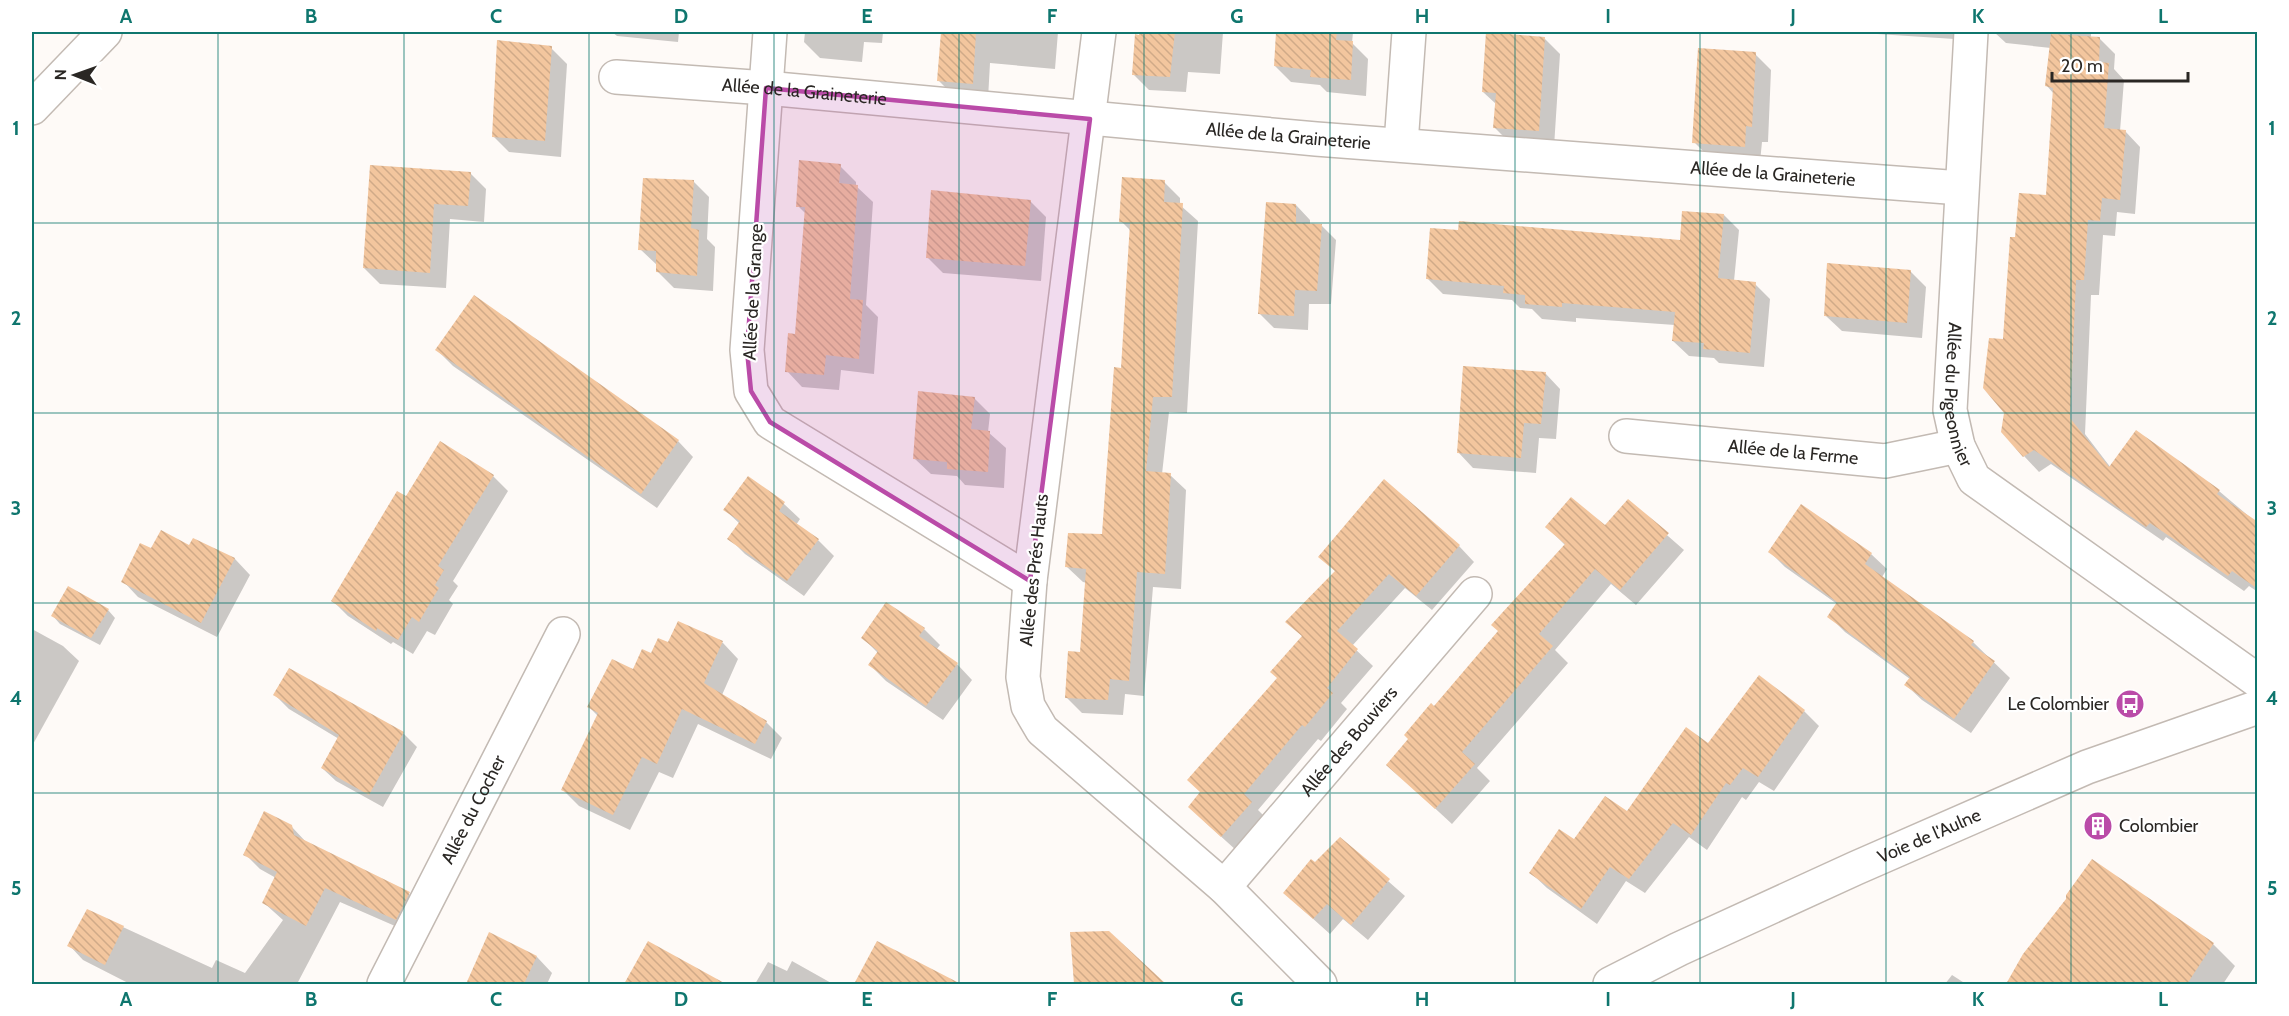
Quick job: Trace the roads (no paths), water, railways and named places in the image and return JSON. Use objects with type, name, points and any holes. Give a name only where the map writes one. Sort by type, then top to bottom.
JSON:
[{"type":"street","points":[[32,108],[105,32]]},
{"type":"street","name":"Allée de la Grange","points":[[770,32],[747,350],[751,390],[771,422],[1030,580]]},
{"type":"street","name":"Allée des Prés Hauts","points":[[1099,32],[1090,119],[1030,580],[1023,677],[1028,706],[1042,730],[1224,887],[1320,984]]},
{"type":"street","points":[[1401,144],[1408,32]]},
{"type":"street","name":"Allée du Pigeonnier","points":[[1971,32],[1950,410],[1958,446],[1974,479],[2258,681]]},
{"type":"street","name":"Allée de la Graineterie","points":[[616,77],[766,88],[1316,140],[1401,144],[1961,188]]},
{"type":"street","name":"Allée de la Ferme","points":[[1626,436],[1885,461],[1958,446]]},
{"type":"street","name":"Allée des Bouviers","points":[[1224,887],[1475,594]]},
{"type":"street","name":"Allée du Cocher","points":[[384,984],[563,634]]},
{"type":"street","name":"Voie de l'Aulne","points":[[1610,984],[1679,949],[2087,766],[2258,707]]},
{"type":"place","name":"Le Colombier","points":[[2130,704]]},
{"type":"place","name":"Colombier","points":[[2098,826]]}]
